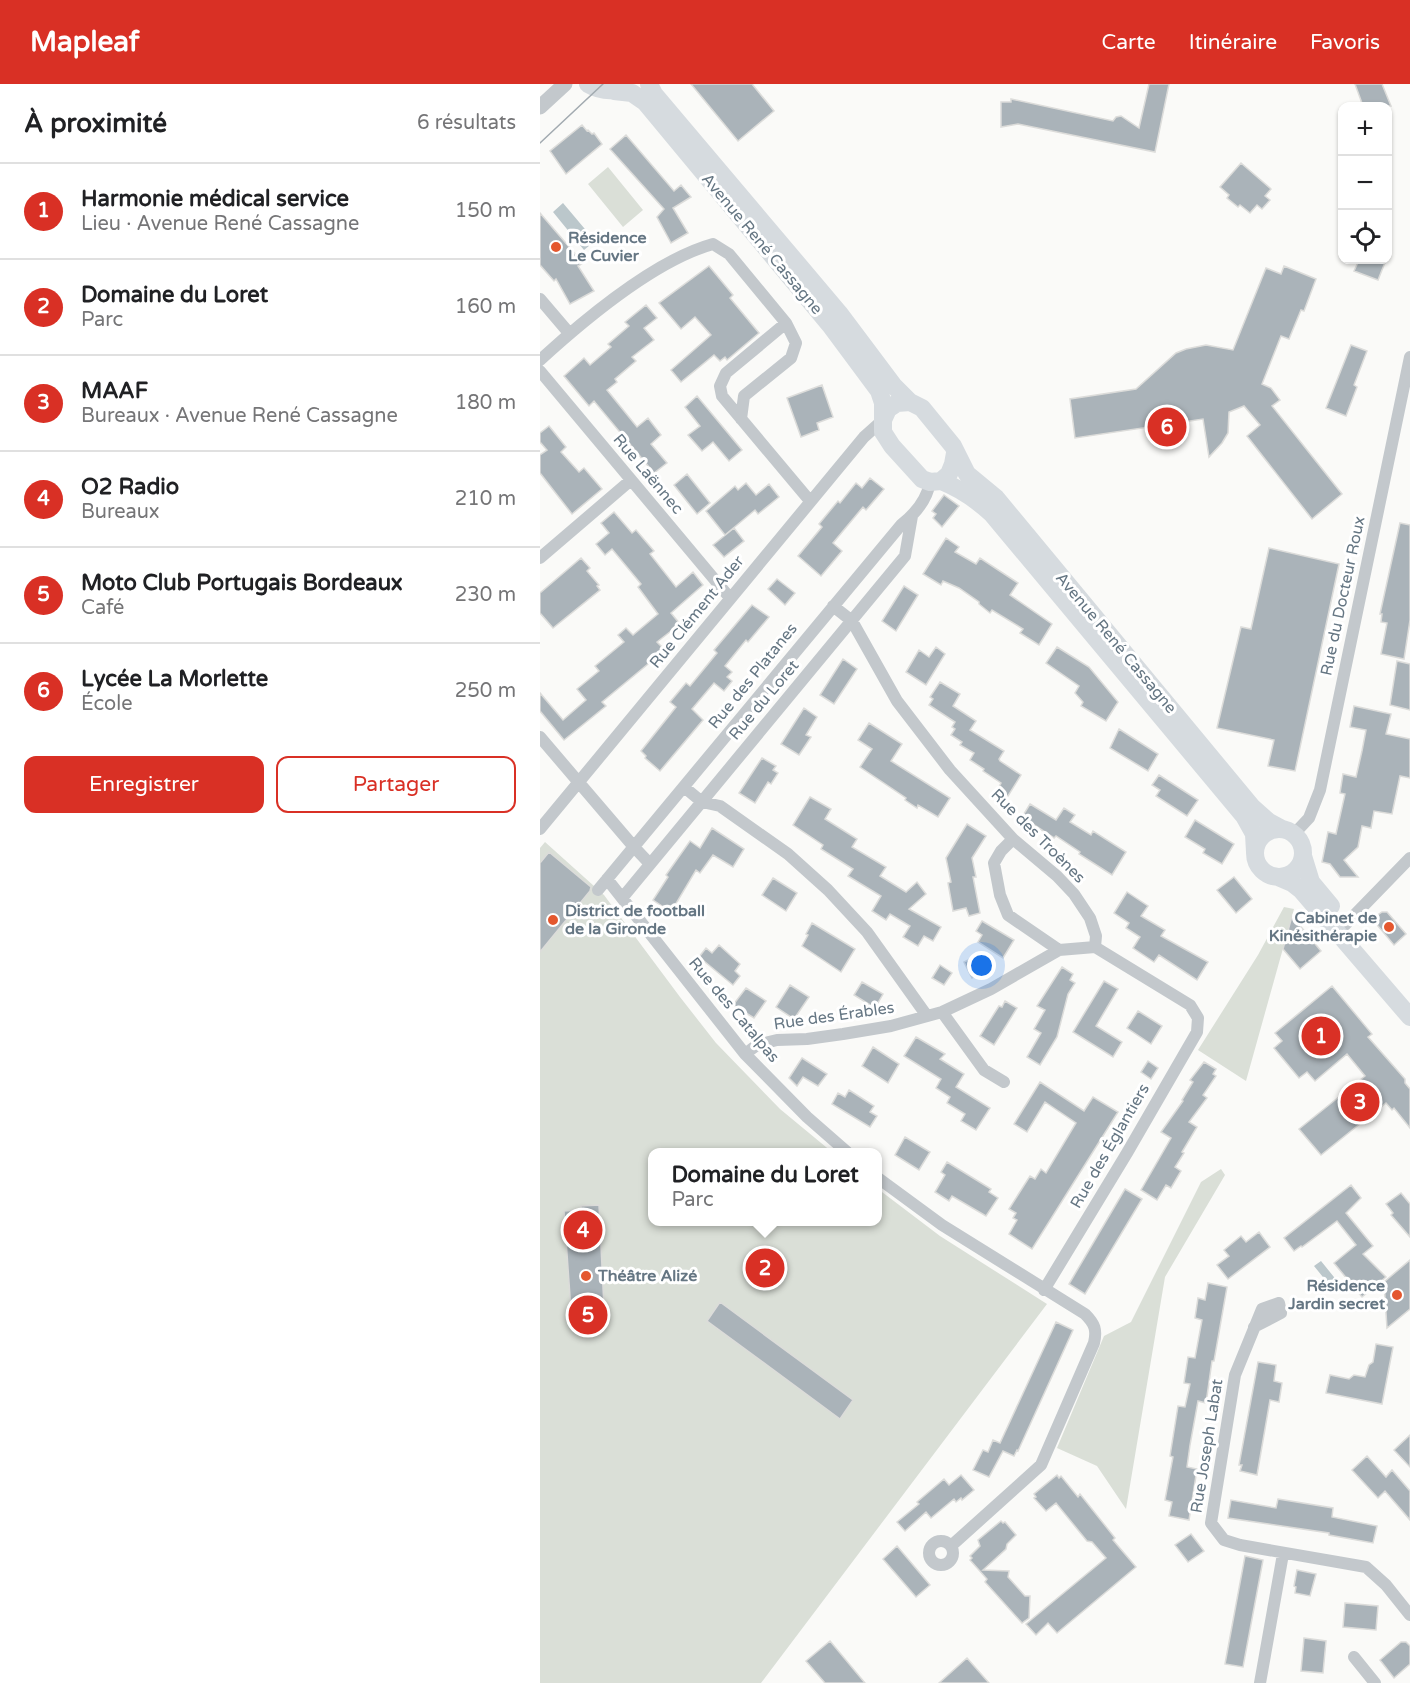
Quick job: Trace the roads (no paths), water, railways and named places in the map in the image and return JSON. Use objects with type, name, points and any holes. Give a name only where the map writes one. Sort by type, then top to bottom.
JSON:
[{"type":"main road","name":"Avenue René Cassagne","points":[[588,84],[602,90],[622,87],[645,102],[831,325],[879,391],[883,403],[884,432],[892,446],[922,479],[960,489],[992,514],[1244,816],[1254,834],[1256,860],[1264,872],[1292,883],[1300,889],[1342,928],[1410,999]]},
{"type":"main road","name":"Avenue René Cassagne","points":[[649,84],[654,94],[736,193],[839,313],[893,385],[910,402],[922,408],[953,446],[967,474],[996,498],[1252,807],[1269,822],[1288,832],[1302,844],[1311,882],[1342,928],[1410,1017]]},
{"type":"main road","points":[[883,420],[888,409],[897,403],[910,402]]},
{"type":"main road","points":[[936,481],[949,474],[955,453]]},
{"type":"main road","points":[[1255,852],[1261,838],[1274,830],[1288,832]]},
{"type":"main road","points":[[1278,878],[1285,877],[1297,869],[1303,856]]},
{"type":"street","points":[[540,106],[565,84]]},
{"type":"street","points":[[540,360],[569,333],[635,283],[696,249],[713,244],[729,254],[786,323],[796,343],[791,358],[744,396],[741,418]]},
{"type":"street","points":[[540,299],[569,333]]},
{"type":"street","points":[[786,323],[726,373],[720,386],[722,396],[810,501]]},
{"type":"street","name":"Rue du Docteur Roux","points":[[1288,832],[1309,818],[1320,790],[1410,357]]},
{"type":"street","name":"Rue Laënnec","points":[[540,371],[730,598]]},
{"type":"street","name":"Rue Clément Ader","points":[[540,829],[810,501],[864,437],[883,420]]},
{"type":"street","points":[[540,558],[631,480]]},
{"type":"street","name":"Rue des Platanes","points":[[598,890],[901,525],[912,516],[936,481]]},
{"type":"street","name":"Rue du Loret","points":[[623,897],[905,556],[912,516]]},
{"type":"street","points":[[833,606],[852,621]]},
{"type":"street","name":"Rue des Troènes","points":[[852,621],[897,701],[950,770],[1013,839],[1057,876],[1074,894],[1090,918],[1096,936],[1095,947]]},
{"type":"street","points":[[540,737],[650,864]]},
{"type":"street","points":[[684,787],[702,802],[720,806],[788,854],[828,890],[867,932],[927,1016]]},
{"type":"street","points":[[1013,839],[1001,851],[994,863],[1000,895],[1008,915],[1059,950]]},
{"type":"street","points":[[1342,928],[1410,858]]},
{"type":"street","name":"Rue des Catalpas","points":[[607,879],[745,1054],[807,1117],[842,1148]]},
{"type":"street","name":"Rue des Érables","points":[[745,1054],[757,1045],[777,1040],[807,1039],[891,1026],[942,1012],[992,988],[1059,950],[1095,947]]},
{"type":"street","name":"Rue des Églantiers","points":[[1044,1290],[1197,1032],[1198,1018],[1190,1005],[1095,947]]},
{"type":"street","points":[[942,1012],[984,1070],[1004,1082]]},
{"type":"street","points":[[882,1181],[942,1225],[1085,1314],[1093,1322],[1097,1332],[1041,1465],[951,1546]]},
{"type":"street","name":"Rue Joseph Labat","points":[[1254,1326],[1235,1375],[1211,1523],[1224,1540],[1283,1554],[1366,1567],[1386,1585],[1410,1615]]},
{"type":"street","points":[[1260,1683],[1283,1554]]},
{"type":"street","points":[[1354,1657],[1375,1683]]},
{"type":"tram line","points":[[540,143],[603,84]]},
{"type":"place","name":"Résidence Le Cuvier","points":[[556,247]]},
{"type":"place","name":"Lycée La Morlette","points":[[1167,427]]},
{"type":"place","name":"District de football de la Gironde","points":[[553,920]]},
{"type":"place","name":"Cabinet de Kinésithérapie","points":[[1389,927]]},
{"type":"place","name":"Harmonie médical service","points":[[1321,1036]]},
{"type":"place","name":"MAAF","points":[[1360,1102]]},
{"type":"place","name":"O2 Radio","points":[[583,1230]]},
{"type":"place","name":"Domaine du Loret","points":[[765,1268]]},
{"type":"place","name":"Théâtre Alizé","points":[[586,1276]]},
{"type":"place","name":"Résidence Jardin secret","points":[[1397,1295]]},
{"type":"place","name":"Moto Club Portugais Bordeaux","points":[[588,1315]]}]
